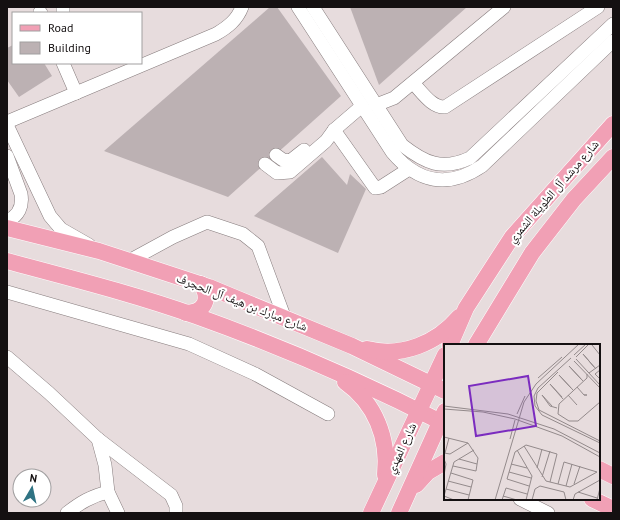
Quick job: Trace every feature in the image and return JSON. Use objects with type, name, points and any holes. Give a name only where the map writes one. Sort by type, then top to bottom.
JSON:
[{"type":"main road","name":"شارع مرشد آل الطويلة الشمري","points":[[450,344],[466,308],[512,237],[593,144],[613,124]]},
{"type":"main road","name":"شارع مرشد آل الطويلة الشمري","points":[[477,344],[532,253],[574,199],[613,157]]},
{"type":"main road","name":"شارع مبارك بن هيف آل الحجرف","points":[[7,228],[99,251],[201,284],[352,346],[444,391]]},
{"type":"main road","points":[[7,261],[104,287],[186,313],[325,369],[419,411],[443,419]]},
{"type":"main road","points":[[186,313],[195,312],[204,304],[206,300],[206,291],[201,284]]},
{"type":"main road","points":[[352,346],[378,352],[404,351],[422,345],[450,328],[466,308]]},
{"type":"main road","points":[[485,344],[490,321]]},
{"type":"main road","points":[[431,384],[444,357]]},
{"type":"main road","points":[[325,369],[350,386],[369,405],[382,430],[387,456],[384,484]]},
{"type":"main road","name":"شارع المهدي","points":[[371,513],[431,384]]},
{"type":"main road","name":"شارع المهدي","points":[[400,513],[443,419]]},
{"type":"main road","points":[[408,493],[428,472],[444,463]]},
{"type":"main road","points":[[600,470],[613,476]]},
{"type":"main road","points":[[594,500],[613,509]]},
{"type":"lane","points":[[7,122],[216,34],[230,26],[239,15],[242,7]]},
{"type":"lane","points":[[298,7],[392,152],[409,169],[431,179],[443,181],[471,173],[482,166],[613,41]]},
{"type":"lane","points":[[313,7],[402,145],[418,158],[430,163],[446,165],[460,163],[470,158],[613,24]]},
{"type":"lane","points":[[376,105],[394,98],[504,7]]},
{"type":"lane","points":[[413,83],[434,105],[445,107],[598,7]]},
{"type":"lane","points":[[63,64],[76,93]]},
{"type":"lane","points":[[265,164],[277,173],[290,172],[326,141],[334,130],[362,106]]},
{"type":"lane","points":[[334,130],[375,188],[381,188],[409,169]]},
{"type":"lane","points":[[276,155],[283,160],[293,160],[321,136],[334,130]]},
{"type":"lane","points":[[8,132],[55,223],[61,229],[99,251]]},
{"type":"lane","points":[[7,156],[22,194],[20,209],[15,216],[7,221]]},
{"type":"lane","points":[[129,261],[173,237],[207,222],[243,234],[258,246],[285,318]]},
{"type":"lane","points":[[7,292],[189,344],[255,374],[328,414]]},
{"type":"lane","points":[[7,357],[49,393],[98,439],[171,495],[176,506],[176,513]]},
{"type":"lane","points":[[98,439],[105,465],[108,492],[118,513]]},
{"type":"lane","points":[[67,513],[82,501],[94,495],[108,492]]},
{"type":"lane","points":[[522,500],[548,513]]},
{"type":"building","points":[[270,7],[277,7],[341,96],[228,197],[104,151]]},
{"type":"building","points":[[350,7],[467,7],[379,85]]},
{"type":"building","points":[[12,46],[12,64],[45,64],[52,76],[19,97],[7,80],[7,48]]},
{"type":"building","points":[[322,157],[347,185],[350,174],[366,189],[338,253],[254,216]]}]
